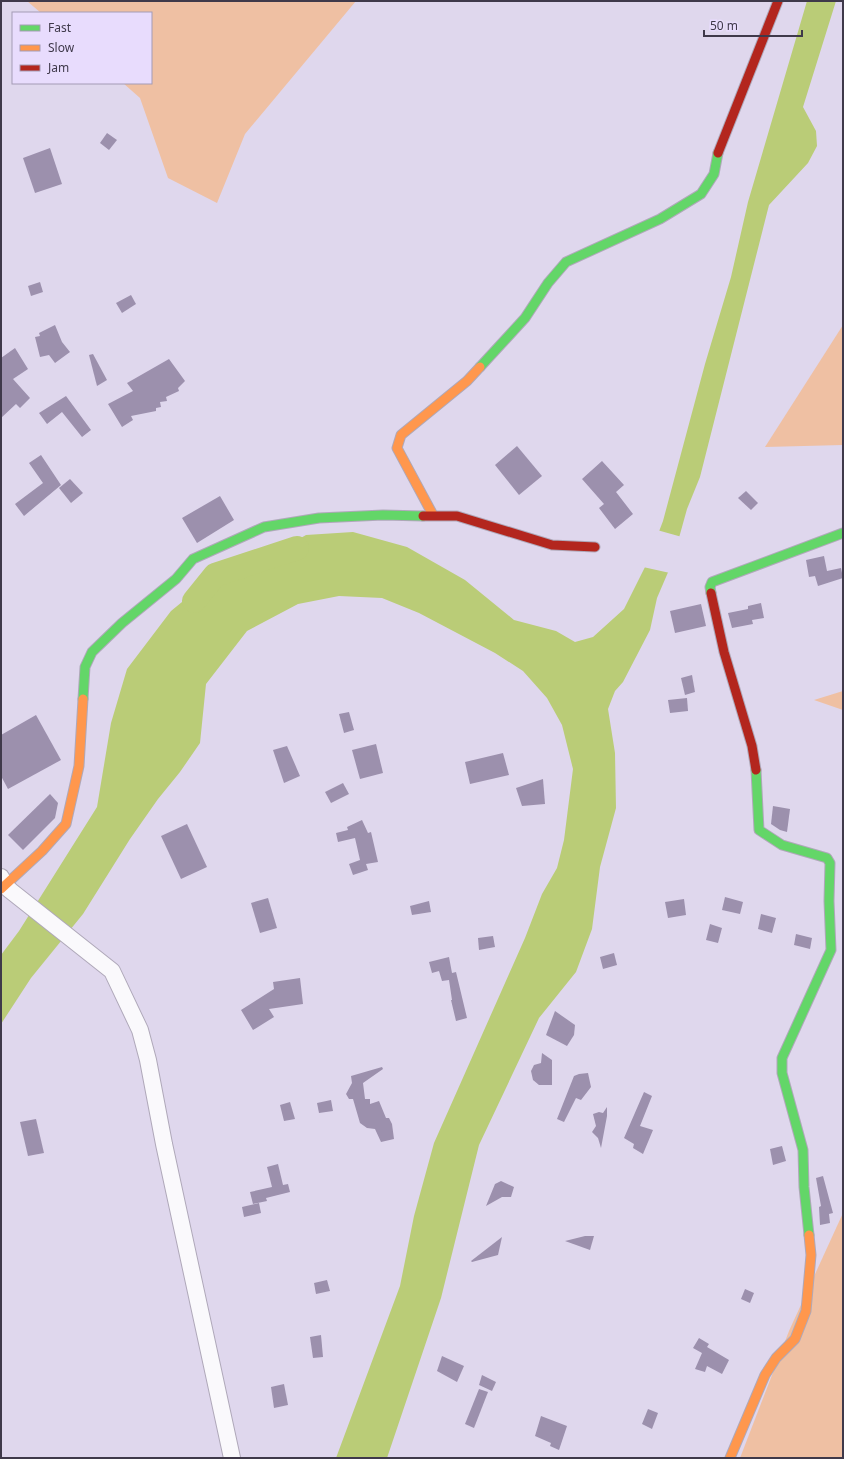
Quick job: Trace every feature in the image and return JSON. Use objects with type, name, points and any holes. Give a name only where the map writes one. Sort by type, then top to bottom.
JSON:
[{"type":"street","points":[[433,515],[397,448],[401,435],[467,381],[526,318],[548,283],[566,262],[660,219],[701,194],[714,174],[719,148],[778,1]]},
{"type":"street","points":[[232,1458],[164,1144],[148,1060],[140,1030],[112,971],[5,886],[42,851],[66,824],[79,766],[85,667],[92,652],[122,624],[176,579],[193,560],[219,546],[264,528],[319,518],[433,515],[456,516],[552,545],[595,547]]},
{"type":"street","points":[[730,1458],[735,1443],[765,1375],[776,1358],[795,1339],[806,1311],[811,1255],[804,1187],[803,1150],[788,1087],[782,1073],[782,1058],[831,950],[829,901],[830,863],[827,858],[776,843],[766,838],[759,830],[756,772],[752,746],[724,652],[710,587],[712,582],[843,533]]},
{"type":"shaded area","points":[[27,1],[356,1],[245,134],[217,203],[168,178],[140,98],[124,84],[152,84],[152,12],[40,12]]},
{"type":"shaded area","points":[[807,1],[836,1],[803,107],[816,131],[817,146],[808,163],[769,205],[700,477],[687,509],[672,563],[657,598],[650,630],[623,682],[615,691],[608,709],[615,753],[616,808],[600,867],[592,929],[576,972],[539,1018],[479,1145],[441,1298],[387,1458],[336,1458],[400,1286],[414,1216],[434,1143],[525,938],[542,894],[557,868],[564,840],[573,769],[562,725],[547,698],[523,671],[495,653],[419,613],[382,598],[339,596],[298,604],[247,631],[206,684],[200,743],[130,839],[83,914],[31,978],[1,1024],[1,955],[19,931],[97,807],[111,723],[127,669],[171,611],[215,575],[266,558],[306,535],[353,532],[407,547],[465,580],[514,620],[556,631],[575,642],[593,637],[624,609],[647,563],[663,521],[705,364],[731,277],[748,202]]},
{"type":"shaded area","points":[[843,325],[843,445],[765,447]]},
{"type":"shaded area","points":[[843,691],[843,710],[814,700]]},
{"type":"shaded area","points":[[843,1213],[843,1458],[740,1458],[789,1331]]},
{"type":"pier","points":[[657,530],[682,537],[670,573],[643,567]]},
{"type":"building","points":[[107,133],[117,140],[109,150],[100,143]]},
{"type":"building","points":[[50,148],[62,184],[35,193],[23,158]]},
{"type":"building","points":[[40,282],[43,292],[31,296],[28,286]]},
{"type":"building","points":[[131,295],[136,304],[122,313],[116,303]]},
{"type":"building","points":[[55,325],[62,342],[70,352],[55,363],[49,355],[40,357],[35,337],[40,336],[39,333]]},
{"type":"building","points":[[15,348],[28,369],[13,379],[30,398],[20,408],[16,404],[1,418],[1,358]]},
{"type":"building","points":[[93,354],[107,380],[97,386],[89,355]]},
{"type":"building","points":[[169,359],[185,381],[178,388],[179,391],[166,397],[167,401],[160,402],[161,407],[156,408],[156,411],[131,416],[133,420],[122,427],[108,404],[133,391],[127,383]]},
{"type":"building","points":[[66,396],[91,430],[82,437],[62,412],[47,424],[39,413]]},
{"type":"building","points":[[517,446],[542,476],[519,495],[495,465]]},
{"type":"building","points":[[41,455],[61,485],[24,516],[15,504],[43,483],[29,463]]},
{"type":"building","points":[[602,461],[624,485],[616,492],[633,514],[615,529],[599,508],[604,504],[582,479]]},
{"type":"building","points":[[70,479],[83,493],[71,503],[59,488]]},
{"type":"building","points":[[746,491],[758,503],[751,510],[738,498]]},
{"type":"building","points":[[220,496],[234,520],[197,543],[182,518]]},
{"type":"building","points":[[824,556],[827,571],[841,568],[843,578],[818,586],[815,576],[809,577],[806,560]]},
{"type":"building","points":[[761,603],[764,618],[752,620],[753,624],[732,628],[728,613],[748,609],[748,606]]},
{"type":"building","points":[[701,604],[706,626],[675,633],[670,611]]},
{"type":"building","points":[[692,675],[695,692],[685,695],[681,678]]},
{"type":"building","points":[[687,698],[688,711],[670,713],[668,700]]},
{"type":"building","points":[[349,712],[354,730],[344,733],[339,714]]},
{"type":"building","points":[[36,715],[61,760],[8,789],[1,776],[1,735]]},
{"type":"building","points":[[376,744],[383,773],[360,779],[352,750]]},
{"type":"building","points":[[287,746],[300,776],[284,783],[273,750]]},
{"type":"building","points":[[503,753],[509,775],[470,784],[465,762]]},
{"type":"building","points":[[543,779],[545,804],[522,806],[516,788]]},
{"type":"building","points":[[343,783],[349,794],[331,803],[325,792]]},
{"type":"building","points":[[50,794],[58,803],[55,818],[23,850],[8,835]]},
{"type":"building","points":[[773,806],[790,809],[787,832],[780,830],[771,824]]},
{"type":"building","points":[[362,820],[368,833],[371,832],[378,862],[366,864],[368,870],[353,875],[349,864],[360,860],[355,838],[338,842],[336,833],[348,830],[347,827]]},
{"type":"building","points":[[187,824],[207,867],[181,879],[161,836]]},
{"type":"building","points":[[725,897],[743,902],[740,914],[722,910]]},
{"type":"building","points":[[268,898],[277,928],[260,933],[251,903]]},
{"type":"building","points":[[684,899],[686,915],[668,918],[665,902]]},
{"type":"building","points":[[429,901],[431,912],[412,915],[410,906]]},
{"type":"building","points":[[761,914],[776,918],[772,933],[758,929]]},
{"type":"building","points":[[710,924],[722,928],[718,943],[706,940]]},
{"type":"building","points":[[796,934],[812,938],[810,949],[794,945]]},
{"type":"building","points":[[493,936],[495,947],[479,950],[478,938]]},
{"type":"building","points":[[614,953],[617,965],[603,969],[600,957]]},
{"type":"building","points":[[449,957],[452,973],[456,972],[467,1018],[456,1021],[451,1000],[449,980],[442,981],[439,971],[432,973],[429,962]]},
{"type":"building","points":[[300,978],[303,1004],[269,1009],[274,1017],[253,1030],[241,1010],[274,989],[273,982]]},
{"type":"building","points":[[555,1011],[575,1025],[574,1035],[567,1046],[546,1035]]},
{"type":"building","points":[[542,1053],[552,1060],[552,1085],[539,1085],[533,1080],[531,1071],[534,1065],[541,1063]]},
{"type":"building","points":[[382,1067],[383,1069],[363,1083],[365,1099],[370,1099],[370,1104],[379,1101],[386,1118],[389,1118],[392,1124],[394,1139],[381,1142],[375,1129],[367,1128],[360,1123],[353,1099],[349,1099],[346,1094],[352,1083],[351,1076]]},
{"type":"building","points":[[588,1073],[591,1087],[581,1100],[576,1098],[564,1122],[557,1119],[574,1076]]},
{"type":"building","points":[[644,1092],[652,1096],[640,1126],[653,1130],[643,1154],[633,1148],[634,1144],[624,1138]]},
{"type":"building","points":[[331,1100],[333,1111],[319,1113],[317,1103]]},
{"type":"building","points":[[290,1102],[295,1119],[284,1121],[280,1105]]},
{"type":"building","points":[[607,1107],[607,1116],[601,1148],[598,1138],[592,1132],[596,1126],[593,1114],[599,1112],[603,1113]]},
{"type":"building","points":[[36,1119],[44,1153],[28,1156],[20,1122]]},
{"type":"building","points":[[782,1146],[786,1161],[773,1165],[770,1149]]},
{"type":"building","points":[[278,1164],[283,1185],[288,1184],[290,1192],[266,1198],[267,1201],[253,1204],[250,1192],[272,1187],[267,1167]]},
{"type":"building","points":[[823,1176],[833,1213],[829,1214],[830,1223],[820,1225],[819,1207],[821,1206],[816,1178]]},
{"type":"building","points":[[501,1181],[514,1187],[511,1197],[502,1197],[486,1206],[495,1184]]},
{"type":"building","points":[[259,1203],[261,1213],[244,1217],[242,1207]]},
{"type":"building","points":[[585,1236],[594,1236],[590,1250],[565,1241]]},
{"type":"building","points":[[502,1237],[498,1255],[471,1261]]},
{"type":"building","points":[[327,1280],[330,1291],[316,1294],[314,1283]]},
{"type":"building","points":[[745,1289],[754,1293],[750,1303],[741,1299]]},
{"type":"building","points":[[321,1335],[323,1357],[313,1358],[310,1337]]},
{"type":"building","points":[[699,1338],[709,1344],[707,1347],[729,1360],[722,1374],[707,1366],[705,1372],[695,1369],[702,1353],[693,1348]]},
{"type":"building","points":[[442,1356],[464,1366],[457,1382],[437,1371]]},
{"type":"building","points":[[482,1375],[496,1382],[492,1391],[479,1385]]},
{"type":"building","points":[[284,1384],[288,1405],[274,1408],[271,1387]]},
{"type":"building","points":[[479,1389],[488,1392],[474,1428],[465,1424]]},
{"type":"building","points":[[648,1409],[658,1413],[652,1429],[642,1424]]},
{"type":"building","points":[[541,1416],[567,1426],[559,1450],[550,1446],[551,1443],[535,1436]]},
{"type":"waterway","points":[[194,601],[215,575],[297,548]]},
{"type":"traffic: fast","points":[[480,367],[525,318],[548,283],[566,262],[660,219],[701,194],[714,174],[718,153]]},
{"type":"traffic: fast","points":[[83,699],[85,667],[92,652],[122,623],[176,579],[193,559],[264,527],[319,518],[383,515],[423,516]]},
{"type":"traffic: fast","points":[[711,593],[710,587],[712,582],[843,533]]},
{"type":"traffic: fast","points":[[756,770],[759,830],[782,845],[827,858],[830,863],[829,901],[831,950],[782,1058],[782,1073],[803,1150],[804,1187],[809,1235]]},
{"type":"traffic: slow","points":[[433,515],[397,448],[401,435],[467,381],[480,367]]},
{"type":"traffic: slow","points":[[1,889],[42,851],[66,824],[79,766],[83,699]]},
{"type":"traffic: slow","points":[[730,1458],[765,1375],[776,1358],[795,1339],[806,1311],[811,1255],[809,1235]]},
{"type":"traffic: jam","points":[[718,153],[778,1]]},
{"type":"traffic: jam","points":[[423,516],[457,516],[552,545],[595,547]]},
{"type":"traffic: jam","points":[[711,593],[724,652],[752,746],[756,770]]}]
